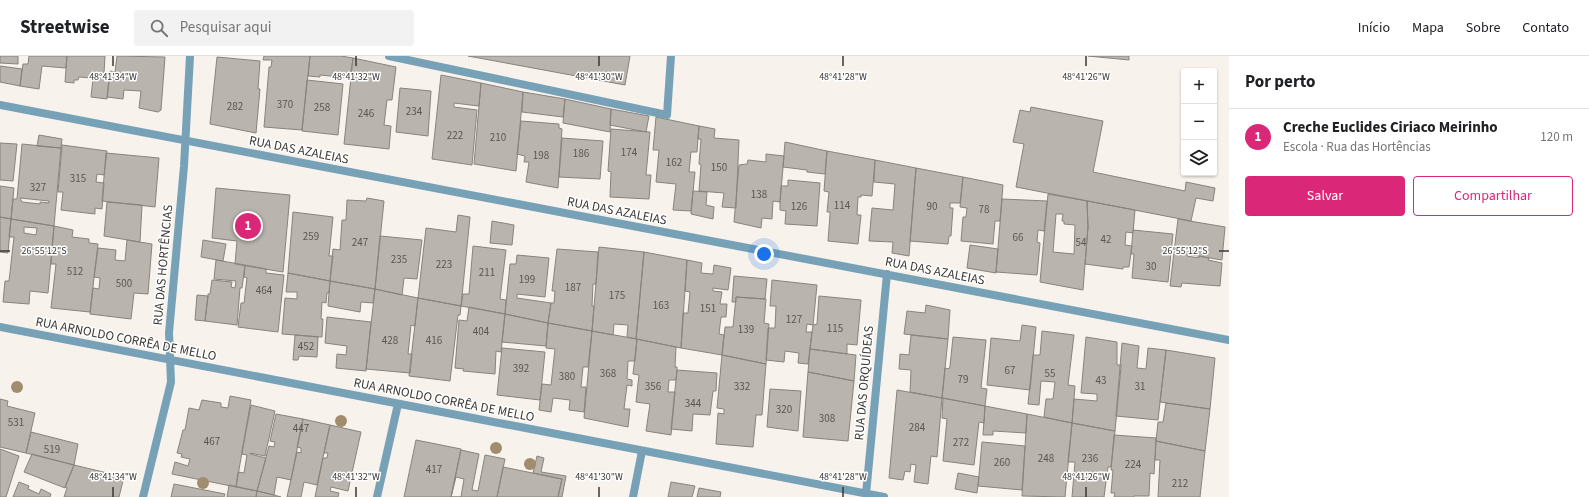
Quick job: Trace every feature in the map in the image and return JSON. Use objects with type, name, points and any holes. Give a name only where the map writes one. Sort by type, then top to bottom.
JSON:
[{"type":"street","name":"RUA DAS HORTÊNCIAS","points":[[143,497],[171,382],[169,333],[185,140],[190,56]]},
{"type":"street","points":[[388,56],[667,116],[671,56]]},
{"type":"street","name":"RUA DAS AZALEIAS","points":[[0,105],[1229,340]]},
{"type":"street","name":"RUA DAS ORQUÍDEAS","points":[[866,494],[887,274]]},
{"type":"street","name":"RUA ARNOLDO CORRÊA DE MELLO","points":[[0,327],[884,497]]},
{"type":"street","points":[[377,497],[398,404]]},
{"type":"street","points":[[633,497],[642,451]]},
{"type":"building","points":[[0,56],[18,56],[18,64],[0,63]]},
{"type":"building","points":[[29,56],[67,56],[66,68],[42,66],[39,89],[20,86],[23,64],[28,64]]},
{"type":"building","points":[[67,56],[105,56],[104,73],[110,73],[107,99],[91,97],[93,78],[79,77],[78,80],[74,80],[74,83],[65,82]]},
{"type":"building","points":[[117,56],[165,57],[161,110],[158,112],[139,108],[141,91],[124,90],[123,99],[107,97],[110,71],[115,72]]},
{"type":"building","points":[[264,56],[310,56],[302,130],[264,127],[269,67],[271,67],[272,60],[263,60]]},
{"type":"building","points":[[310,56],[341,56],[353,58],[350,78],[320,75],[320,77],[308,76]]},
{"type":"building","points":[[468,56],[630,56],[625,85]]},
{"type":"building","points":[[1088,56],[1129,56],[1129,60]]},
{"type":"building","points":[[217,57],[260,61],[258,89],[260,89],[256,133],[210,124]]},
{"type":"building","points":[[353,58],[396,67],[392,100],[387,100],[384,125],[391,126],[389,149],[344,144]]},
{"type":"building","points":[[0,66],[22,69],[20,86],[0,82]]},
{"type":"building","points":[[441,75],[481,83],[479,106],[454,103],[454,107],[477,110],[472,165],[432,159]]},
{"type":"building","points":[[307,80],[343,84],[338,135],[302,131]]},
{"type":"building","points":[[481,83],[523,92],[516,171],[474,164]]},
{"type":"building","points":[[400,88],[431,91],[428,136],[396,132]]},
{"type":"building","points":[[523,92],[565,99],[563,117],[522,112]]},
{"type":"building","points":[[565,99],[611,109],[610,132],[563,123]]},
{"type":"building","points":[[1031,107],[1103,121],[1093,172],[1185,191],[1186,182],[1215,188],[1213,201],[1196,198],[1191,221],[1016,187],[1024,144],[1013,142],[1020,110],[1030,112]]},
{"type":"building","points":[[611,109],[649,116],[646,132],[610,125]]},
{"type":"building","points":[[656,117],[699,126],[697,152],[691,152],[689,172],[695,172],[691,211],[673,210],[676,184],[656,182],[659,150],[653,150]]},
{"type":"building","points":[[521,121],[559,124],[559,128],[562,129],[558,188],[526,182],[529,162],[524,162],[525,156],[517,154]]},
{"type":"building","points":[[699,126],[715,129],[714,138],[739,140],[736,208],[722,207],[724,193],[699,191],[701,139],[698,139]]},
{"type":"building","points":[[611,129],[650,132],[646,175],[651,175],[649,199],[610,197],[611,172],[608,171]]},
{"type":"building","points":[[39,135],[62,139],[61,148],[37,146]]},
{"type":"building","points":[[562,138],[603,141],[600,179],[559,177]]},
{"type":"building","points":[[785,142],[827,151],[825,174],[783,167]]},
{"type":"building","points":[[0,143],[17,144],[13,181],[0,180]]},
{"type":"building","points":[[22,144],[61,148],[54,226],[11,219],[13,199],[17,199]],"holes":[[[20,198],[49,201],[49,203],[40,202],[40,204],[22,202]]]},
{"type":"building","points":[[62,145],[107,151],[104,175],[97,174],[96,182],[104,183],[102,209],[95,208],[95,214],[61,210],[63,192],[58,192]]},
{"type":"building","points":[[827,151],[875,160],[872,196],[861,195],[861,197],[858,197],[857,215],[861,215],[858,244],[828,241],[830,212],[827,212],[829,192],[824,191]]},
{"type":"building","points":[[106,153],[159,158],[155,207],[102,201]]},
{"type":"building","points":[[766,154],[784,156],[780,202],[773,201],[772,219],[762,218],[761,228],[734,222],[739,165],[747,164],[748,160],[766,162]]},
{"type":"building","points":[[875,160],[916,168],[909,256],[892,253],[893,242],[869,241],[872,208],[893,210],[895,184],[874,182]]},
{"type":"building","points":[[916,168],[963,177],[960,203],[950,203],[950,208],[953,208],[951,236],[949,236],[948,244],[910,241]]},
{"type":"building","points":[[963,177],[1003,185],[1000,221],[995,221],[993,244],[961,241],[963,217],[966,217],[967,208],[960,207]]},
{"type":"building","points":[[788,180],[820,183],[817,226],[785,224],[786,211],[780,210],[781,186],[788,186]]},
{"type":"building","points":[[0,186],[14,188],[11,219],[0,217]]},
{"type":"building","points":[[216,188],[290,195],[283,272],[235,264],[237,241],[212,238]]},
{"type":"building","points":[[693,191],[707,192],[706,205],[714,207],[713,219],[691,214]]},
{"type":"building","points":[[1048,194],[1087,201],[1088,227],[1083,290],[1040,282]],"holes":[[[1056,214],[1063,214],[1062,221],[1064,221],[1064,224],[1075,225],[1074,254],[1053,252]]]},
{"type":"building","points":[[367,198],[384,201],[375,289],[330,281],[333,249],[340,250],[342,220],[346,220],[347,200],[366,201]]},
{"type":"building","points":[[1002,199],[1047,201],[1044,231],[1038,230],[1037,242],[1040,243],[1037,275],[996,272]]},
{"type":"building","points":[[1087,201],[1135,210],[1133,233],[1126,232],[1125,245],[1132,246],[1129,267],[1123,267],[1123,269],[1085,264],[1088,227]]},
{"type":"building","points":[[107,202],[142,205],[140,242],[104,236]]},
{"type":"building","points":[[293,212],[333,217],[329,256],[333,256],[330,281],[288,273]]},
{"type":"building","points":[[458,215],[470,217],[461,306],[418,298],[426,228],[456,232]]},
{"type":"building","points":[[0,217],[11,219],[8,253],[0,252]]},
{"type":"building","points":[[11,219],[54,226],[48,293],[30,291],[29,304],[3,302],[5,281],[9,281],[14,237],[9,237]],"holes":[[[24,227],[37,228],[36,235],[24,233]]]},
{"type":"building","points":[[1178,219],[1225,227],[1222,260],[1174,252]]},
{"type":"building","points":[[492,221],[514,225],[512,245],[490,243]]},
{"type":"building","points":[[54,226],[73,230],[72,237],[89,239],[89,243],[98,244],[90,312],[51,308],[56,264],[51,264]]},
{"type":"building","points":[[1133,230],[1173,234],[1168,282],[1132,278],[1134,254],[1131,254]]},
{"type":"building","points":[[380,236],[422,240],[417,279],[404,278],[402,295],[375,289]]},
{"type":"building","points":[[127,240],[152,244],[148,294],[134,293],[131,319],[90,314],[93,288],[99,289],[100,278],[94,277],[98,248],[116,250],[115,260],[125,261]]},
{"type":"building","points":[[203,240],[226,244],[223,261],[201,257]]},
{"type":"building","points":[[970,245],[998,249],[996,273],[967,268]]},
{"type":"building","points":[[473,246],[506,250],[500,299],[506,300],[505,314],[461,306],[463,294],[469,294]]},
{"type":"building","points":[[599,247],[644,252],[636,339],[627,337],[628,325],[614,324],[613,335],[592,331]]},
{"type":"building","points":[[557,249],[598,252],[596,284],[593,284],[592,306],[594,306],[592,331],[548,323],[551,303],[554,303],[555,291],[552,291]]},
{"type":"building","points":[[644,252],[687,260],[681,348],[636,339]]},
{"type":"building","points":[[1174,252],[1188,254],[1187,256],[1209,258],[1208,260],[1222,263],[1220,286],[1182,283],[1181,287],[1170,286]]},
{"type":"building","points":[[517,255],[549,258],[545,297],[517,294],[517,298],[551,303],[548,323],[505,314],[510,264],[516,264]]},
{"type":"building","points":[[216,260],[245,265],[242,288],[240,288],[237,325],[205,321],[208,294],[210,294],[212,280],[232,282],[231,287],[235,288],[236,281],[214,279]]},
{"type":"building","points":[[687,260],[702,263],[701,273],[713,274],[714,265],[731,268],[728,290],[713,288],[713,291],[722,292],[720,304],[727,304],[726,317],[721,317],[719,334],[724,335],[722,355],[681,348],[683,313],[688,313],[690,292],[685,291]]},
{"type":"building","points":[[245,265],[266,269],[266,273],[284,275],[278,332],[238,327],[241,303],[244,303],[247,278],[244,277]]},
{"type":"building","points":[[288,273],[330,281],[326,303],[322,302],[322,337],[282,334],[285,298],[297,299],[297,292],[286,292]]},
{"type":"building","points":[[734,276],[767,279],[765,299],[736,297],[736,302],[732,302]]},
{"type":"building","points":[[772,280],[817,285],[813,325],[807,324],[806,332],[812,332],[808,364],[798,363],[799,353],[785,351],[784,362],[766,360],[768,328],[775,328],[776,306],[770,306]]},
{"type":"building","points":[[330,281],[375,289],[373,303],[361,302],[360,312],[328,306]]},
{"type":"building","points":[[375,289],[418,298],[415,326],[411,325],[408,354],[412,354],[410,373],[366,369]]},
{"type":"building","points":[[197,295],[208,296],[205,321],[195,320]]},
{"type":"building","points":[[819,296],[861,300],[857,345],[847,344],[847,354],[810,349],[813,325],[817,324]]},
{"type":"building","points":[[736,297],[766,299],[764,323],[769,324],[766,364],[722,355],[725,327],[733,327]]},
{"type":"building","points":[[418,298],[461,306],[460,315],[458,315],[450,381],[409,376]]},
{"type":"building","points":[[926,305],[950,310],[948,339],[904,334],[907,311],[925,313]]},
{"type":"building","points":[[469,307],[505,314],[501,352],[496,351],[495,374],[463,371],[464,369],[455,368],[459,320],[467,321]]},
{"type":"building","points":[[505,314],[548,323],[546,346],[502,342]]},
{"type":"building","points":[[327,317],[371,322],[366,371],[336,368],[337,354],[346,355],[347,346],[325,343]]},
{"type":"building","points":[[548,323],[592,331],[588,367],[583,367],[581,387],[586,387],[584,412],[569,410],[570,400],[553,398],[551,412],[539,410],[542,384],[551,385],[555,349],[546,348]]},
{"type":"building","points":[[1022,325],[1036,327],[1030,390],[987,385],[991,338],[1020,341]]},
{"type":"building","points":[[592,331],[637,339],[635,361],[628,361],[627,379],[632,380],[632,386],[627,385],[624,409],[630,409],[628,427],[584,418]]},
{"type":"building","points":[[1042,331],[1074,335],[1068,385],[1075,386],[1072,423],[1044,417],[1046,399],[1053,399],[1055,382],[1041,381],[1039,405],[1028,404],[1033,355],[1040,355]]},
{"type":"building","points":[[295,335],[318,337],[317,357],[299,356],[298,360],[293,360]]},
{"type":"building","points":[[911,335],[948,339],[942,398],[910,392],[911,370],[899,369],[900,354],[909,355]]},
{"type":"building","points":[[953,337],[986,340],[981,388],[987,389],[985,406],[942,398],[945,368],[949,369],[950,366]]},
{"type":"building","points":[[1086,337],[1117,342],[1117,365],[1121,365],[1121,367],[1115,431],[1072,423],[1074,399],[1097,401],[1097,394],[1081,393]]},
{"type":"building","points":[[637,339],[676,347],[676,380],[669,380],[668,392],[675,392],[671,435],[646,431],[650,404],[636,402],[639,375],[633,374]]},
{"type":"building","points":[[1122,343],[1139,346],[1137,368],[1146,369],[1148,348],[1166,350],[1158,420],[1116,416]]},
{"type":"building","points":[[502,348],[545,352],[540,400],[497,395]]},
{"type":"building","points":[[810,349],[856,355],[854,381],[808,372]]},
{"type":"building","points":[[1166,350],[1215,358],[1210,409],[1160,402]]},
{"type":"building","points":[[722,355],[766,364],[762,415],[756,415],[753,447],[716,444],[718,413],[724,414],[724,409],[717,408]]},
{"type":"building","points":[[677,370],[717,373],[716,391],[713,391],[710,415],[693,414],[692,431],[671,429]]},
{"type":"building","points":[[808,372],[854,381],[848,441],[803,437]]},
{"type":"building","points":[[770,389],[801,391],[798,431],[767,427]]},
{"type":"building","points":[[897,390],[942,398],[937,457],[931,456],[928,484],[914,482],[916,465],[911,464],[910,472],[905,471],[903,480],[889,478]]},
{"type":"building","points":[[230,396],[251,400],[236,487],[172,474],[175,462],[188,466],[190,459],[181,457],[182,454],[177,453],[183,430],[185,430],[189,408],[199,410],[202,400],[221,403],[221,407],[228,408]]},
{"type":"building","points":[[943,398],[985,406],[984,423],[979,422],[974,465],[943,461],[947,419],[942,418]]},
{"type":"building","points":[[0,399],[8,401],[7,406],[35,413],[26,453],[0,447]]},
{"type":"building","points":[[1166,403],[1210,409],[1205,451],[1156,441],[1158,422],[1163,422]]},
{"type":"building","points":[[251,405],[275,411],[265,456],[250,453],[266,458],[257,491],[236,487],[238,472],[244,473],[247,455],[242,454],[242,452]]},
{"type":"building","points":[[985,406],[1027,414],[1026,433],[993,431],[993,435],[983,435]]},
{"type":"building","points":[[276,414],[303,419],[291,480],[277,477],[274,495],[257,491],[269,446],[274,447],[275,442],[270,441]]},
{"type":"building","points":[[1027,414],[1072,423],[1065,497],[1022,496]]},
{"type":"building","points":[[303,419],[330,425],[317,485],[304,482],[301,497],[287,497],[297,452],[301,453],[301,448],[297,447]]},
{"type":"building","points":[[1072,423],[1115,431],[1111,467],[1108,467],[1104,497],[1072,497],[1075,462],[1068,462]]},
{"type":"building","points":[[330,425],[361,432],[348,491],[331,487],[330,491],[339,493],[338,497],[315,497],[323,458],[327,458],[328,453],[324,453]]},
{"type":"building","points":[[31,432],[78,444],[74,465],[26,453]]},
{"type":"building","points":[[1114,435],[1156,438],[1154,474],[1150,473],[1149,496],[1114,497],[1115,493],[1111,493]]},
{"type":"building","points":[[416,440],[461,449],[451,497],[404,497]]},
{"type":"building","points":[[1156,441],[1205,451],[1200,497],[1158,497],[1160,460],[1155,460]]},
{"type":"building","points":[[982,442],[1025,446],[1022,490],[978,486]]},
{"type":"building","points":[[0,449],[19,456],[6,497],[0,497]]},
{"type":"building","points":[[461,450],[479,454],[472,490],[478,491],[485,455],[505,459],[497,497],[451,497]]},
{"type":"building","points":[[32,454],[74,465],[65,488],[24,472]]},
{"type":"building","points":[[537,456],[544,458],[541,472],[566,476],[562,497],[558,497],[562,479],[533,473]]},
{"type":"building","points":[[74,465],[124,477],[119,497],[64,497],[67,488],[65,487]]},
{"type":"building","points":[[503,467],[562,479],[558,497],[497,497]]},
{"type":"building","points":[[958,473],[979,477],[977,493],[955,489]]},
{"type":"building","points":[[456,477],[464,479],[461,497],[451,497]]},
{"type":"building","points":[[19,482],[29,486],[28,489],[39,494],[41,489],[51,494],[50,497],[13,497]]},
{"type":"building","points":[[671,482],[695,486],[692,497],[668,497]]},
{"type":"building","points":[[174,484],[225,494],[224,497],[171,497]]},
{"type":"building","points":[[229,485],[257,491],[256,497],[227,497]]},
{"type":"building","points":[[699,488],[721,492],[720,497],[697,497]]},
{"type":"building","points":[[257,491],[274,495],[281,497],[256,497]]},
{"type":"place","name":"Creche Euclides Ciriaco Meirinho","points":[[248,226]]}]
